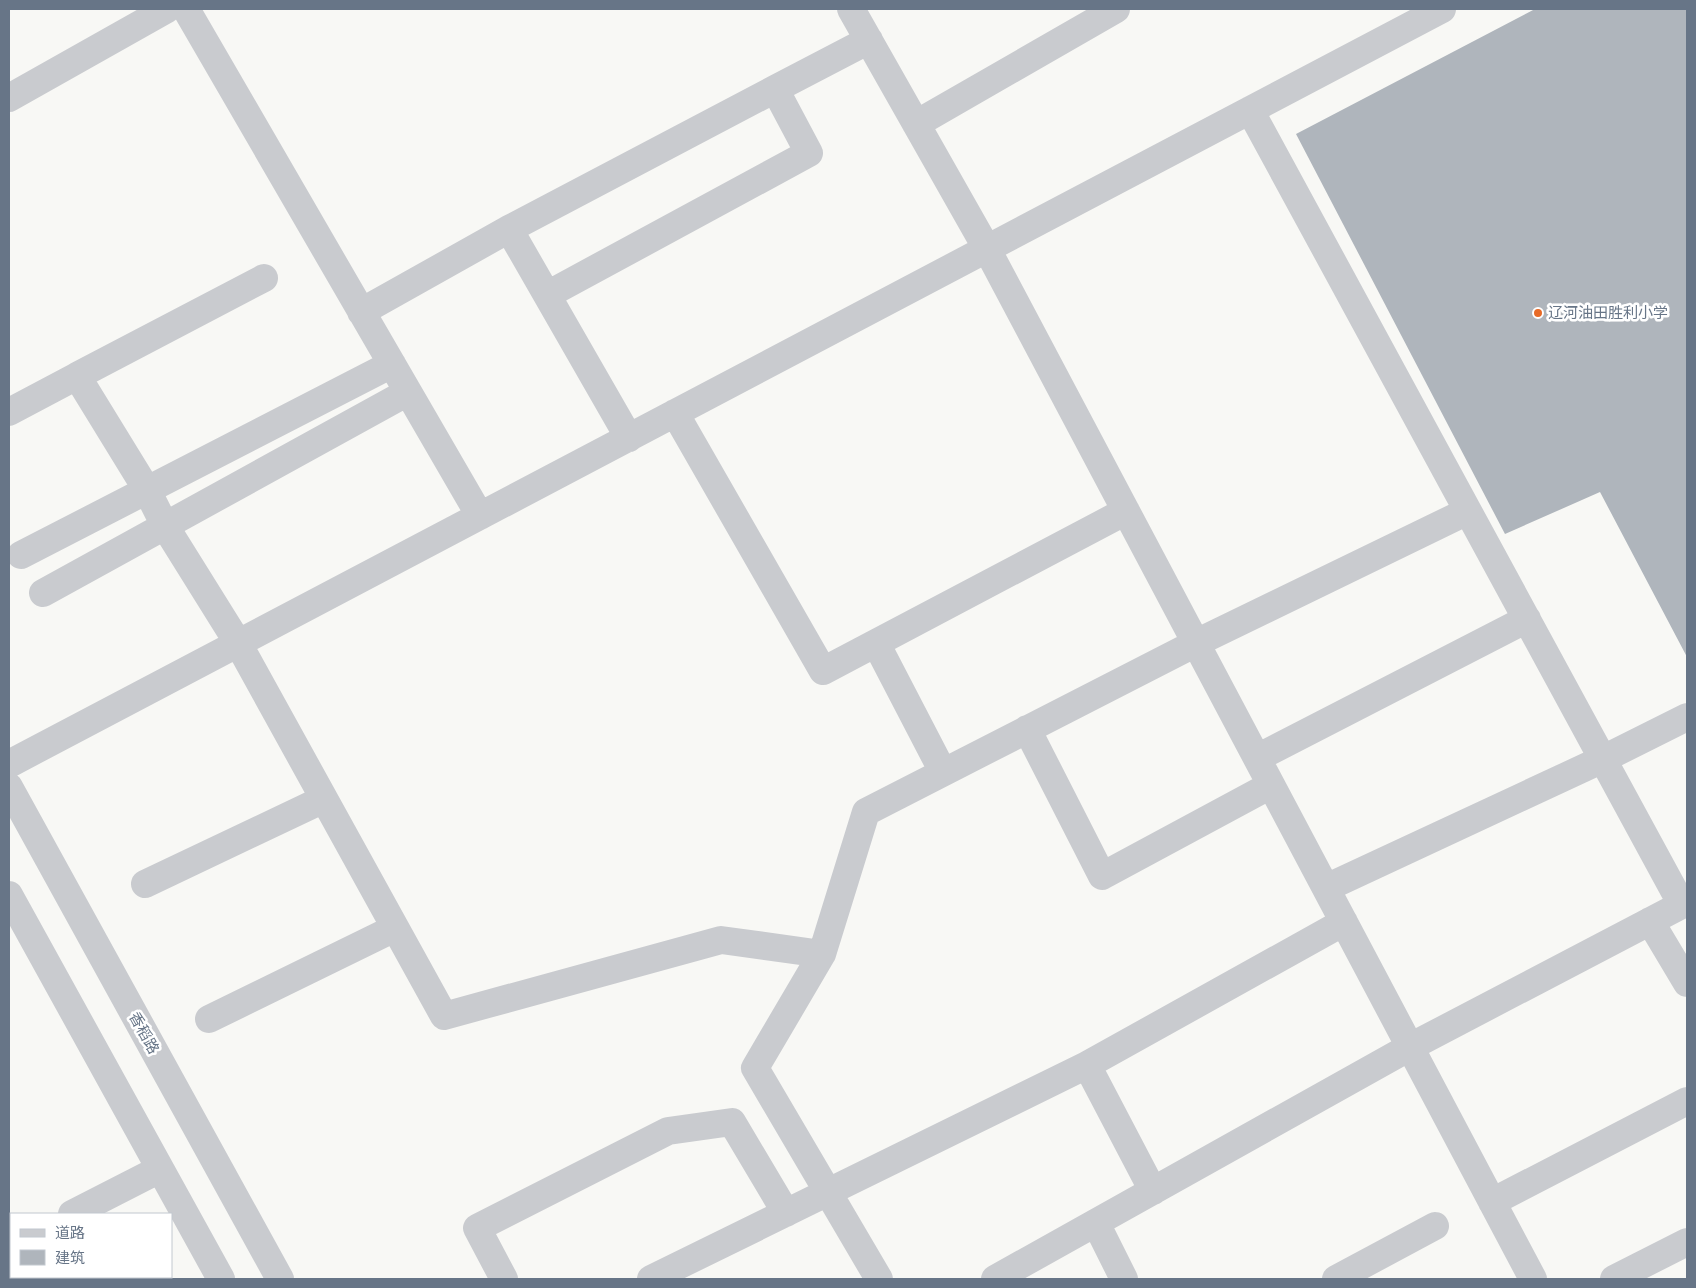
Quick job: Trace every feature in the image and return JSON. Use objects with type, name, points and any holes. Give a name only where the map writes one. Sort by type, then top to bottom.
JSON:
[{"type":"street","points":[[9,98],[168,9]]},
{"type":"street","points":[[186,9],[480,516]]},
{"type":"street","points":[[851,9],[987,249],[1533,1279]]},
{"type":"street","points":[[916,124],[1116,9]]},
{"type":"street","points":[[9,764],[1442,9]]},
{"type":"street","points":[[361,312],[509,229],[869,40]]},
{"type":"street","points":[[547,295],[809,154],[775,89]]},
{"type":"street","points":[[995,1279],[1410,1047],[1685,903],[1603,759],[1250,110]]},
{"type":"street","points":[[509,229],[629,438]]},
{"type":"street","points":[[9,412],[264,278]]},
{"type":"street","points":[[21,555],[392,364]]},
{"type":"street","points":[[77,376],[147,490],[165,526],[238,643],[444,1016],[721,940],[822,954]]},
{"type":"street","points":[[43,593],[408,392]]},
{"type":"street","points":[[675,413],[824,671],[1126,511]]},
{"type":"street","points":[[878,1279],[755,1068],[822,954],[866,812],[1196,642],[1468,511]]},
{"type":"street","points":[[1257,758],[1527,620]]},
{"type":"street","points":[[876,643],[944,772]]},
{"type":"street","points":[[1326,888],[1603,759],[1687,717]]},
{"type":"street","points":[[1027,729],[1102,876],[1271,785]]},
{"type":"street","name":"香稻路","points":[[9,787],[280,1279]]},
{"type":"street","points":[[145,884],[324,799]]},
{"type":"street","points":[[9,895],[221,1279]]},
{"type":"street","points":[[1650,921],[1687,983]]},
{"type":"street","points":[[651,1279],[1087,1064],[1344,922]]},
{"type":"street","points":[[209,1019],[395,928]]},
{"type":"street","points":[[1087,1064],[1153,1191]]},
{"type":"street","points":[[1492,1202],[1687,1101]]},
{"type":"street","points":[[504,1279],[477,1228],[668,1130],[732,1122],[786,1213]]},
{"type":"street","points":[[74,1213],[160,1169]]},
{"type":"street","points":[[1096,1223],[1124,1279]]},
{"type":"street","points":[[1336,1279],[1435,1226]]},
{"type":"street","points":[[1614,1279],[1687,1242]]},
{"type":"building","name":"辽河油田胜利小学","points":[[1535,9],[1687,9],[1687,657],[1600,492],[1505,534],[1296,134]]},
{"type":"place","name":"辽河油田胜利小学","points":[[1538,313]]}]
